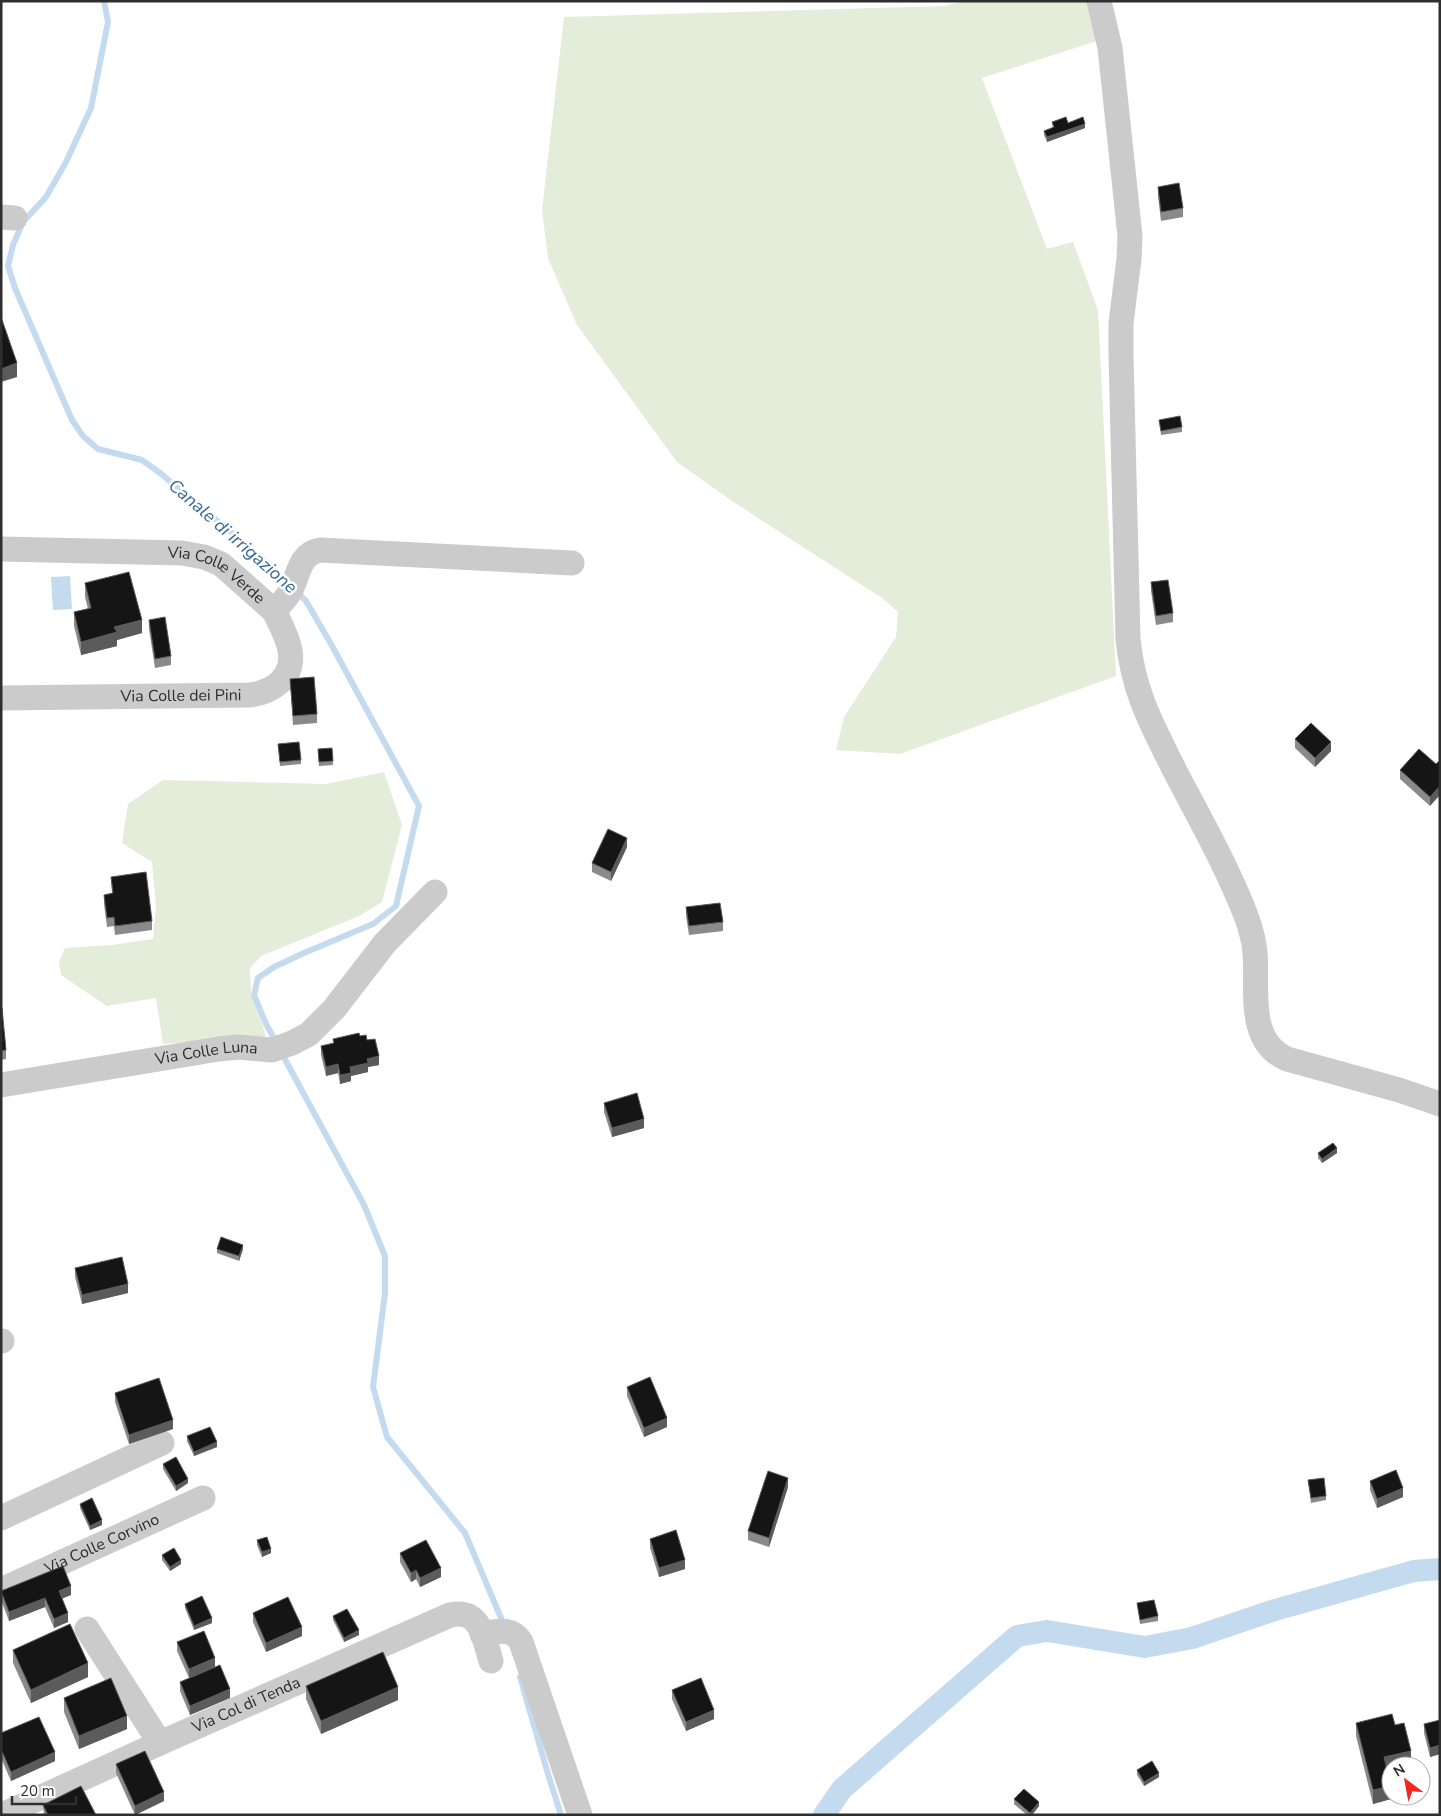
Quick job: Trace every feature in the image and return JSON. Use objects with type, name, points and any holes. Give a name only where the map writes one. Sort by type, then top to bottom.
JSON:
[{"type":"street","points":[[1100,1],[1110,48],[1130,236],[1122,315],[1121,355],[1128,639],[1131,664],[1138,694],[1149,720],[1222,862],[1248,921],[1256,954],[1259,1026],[1268,1045],[1274,1052],[1286,1059],[1399,1090],[1440,1104]]},
{"type":"street","name":"Via Colle Verde","points":[[1,548],[182,553],[221,564],[286,595]]},
{"type":"street","points":[[286,595],[306,556],[315,551],[325,549],[572,562]]},
{"type":"street","name":"Via Colle dei Pini","points":[[1,698],[249,695],[263,693],[275,687],[284,679],[292,662],[286,635],[286,595]]},
{"type":"street","name":"Via Colle Luna","points":[[1,1085],[219,1049],[238,1047],[268,1050],[292,1043],[309,1034],[324,1021],[385,943],[435,892]]},
{"type":"street","points":[[1,1518],[162,1443]]},
{"type":"street","name":"Via Colle Corvino","points":[[1,1590],[203,1498]]},
{"type":"street","name":"Via Col di Tenda","points":[[2,1815],[160,1742],[443,1617],[454,1614],[470,1616],[476,1621],[491,1661]]},
{"type":"street","points":[[87,1629],[160,1742]]},
{"type":"street","points":[[482,1634],[510,1631],[515,1633],[521,1642],[580,1815]]},
{"type":"green space","points":[[963,1],[1093,1],[1106,38],[982,78],[1047,249],[1073,242],[1098,310],[1116,676],[900,754],[836,750],[844,717],[896,637],[898,612],[882,598],[732,501],[677,462],[577,325],[548,258],[542,210],[564,17],[945,6]]},
{"type":"green space","points":[[384,772],[402,825],[382,902],[359,916],[261,956],[250,968],[251,992],[266,1036],[163,1044],[156,998],[107,1006],[61,975],[59,962],[65,948],[112,945],[153,939],[156,905],[152,862],[122,843],[128,804],[163,780],[326,784]]},
{"type":"water","points":[[70,576],[72,609],[53,610],[51,577]]},
{"type":"building","points":[[1066,117],[1068,123],[1083,117],[1085,124],[1047,137],[1044,131],[1054,127],[1052,122]]},
{"type":"building","points":[[1179,183],[1183,208],[1161,212],[1158,187]]},
{"type":"building","points":[[1,317],[17,363],[1,369]]},
{"type":"building","points":[[1180,416],[1182,427],[1161,431],[1159,420]]},
{"type":"building","points":[[129,572],[142,620],[114,627],[117,632],[81,642],[74,612],[91,608],[85,583]]},
{"type":"building","points":[[1168,580],[1173,613],[1156,616],[1151,582]]},
{"type":"building","points":[[165,617],[171,656],[155,659],[149,620]]},
{"type":"building","points":[[314,677],[317,714],[293,716],[290,679]]},
{"type":"building","points":[[1311,723],[1331,742],[1315,758],[1295,739]]},
{"type":"building","points":[[299,742],[301,760],[280,762],[278,744]]},
{"type":"building","points":[[332,748],[333,761],[319,762],[318,749]]},
{"type":"building","points":[[1419,749],[1436,764],[1440,760],[1440,786],[1430,797],[1400,770]]},
{"type":"building","points":[[608,829],[627,838],[611,872],[592,863]]},
{"type":"building","points":[[146,872],[152,921],[115,926],[114,917],[107,918],[104,895],[113,893],[111,877]]},
{"type":"building","points":[[720,903],[723,922],[689,926],[686,907]]},
{"type":"building","points":[[1,1009],[6,1050],[1,1051]]},
{"type":"building","points":[[359,1033],[360,1036],[366,1035],[367,1040],[375,1039],[379,1056],[367,1059],[368,1063],[350,1067],[351,1073],[340,1075],[338,1064],[326,1067],[321,1046],[334,1043],[333,1039]]},
{"type":"building","points":[[637,1093],[644,1119],[612,1128],[604,1103]]},
{"type":"building","points":[[1333,1143],[1337,1148],[1322,1159],[1318,1153]]},
{"type":"building","points":[[221,1237],[243,1245],[239,1256],[217,1249]]},
{"type":"building","points":[[122,1257],[128,1284],[82,1295],[75,1268]]},
{"type":"building","points":[[650,1377],[667,1418],[644,1428],[627,1387]]},
{"type":"building","points":[[159,1378],[173,1420],[129,1435],[115,1393]]},
{"type":"building","points":[[210,1427],[217,1442],[194,1452],[187,1436]]},
{"type":"building","points":[[176,1457],[188,1479],[176,1486],[163,1464]]},
{"type":"building","points":[[1396,1470],[1403,1488],[1377,1499],[1370,1481]]},
{"type":"building","points":[[768,1471],[788,1478],[769,1538],[748,1531]]},
{"type":"building","points":[[1324,1478],[1326,1496],[1311,1498],[1308,1480]]},
{"type":"building","points":[[92,1498],[102,1520],[90,1526],[80,1504]]},
{"type":"building","points":[[676,1530],[685,1560],[659,1568],[650,1539]]},
{"type":"building","points":[[267,1537],[271,1549],[262,1552],[257,1540]]},
{"type":"building","points":[[426,1540],[441,1568],[420,1578],[416,1570],[411,1573],[400,1553]]},
{"type":"building","points":[[174,1548],[181,1560],[170,1567],[162,1555]]},
{"type":"building","points":[[63,1566],[71,1586],[59,1591],[68,1613],[54,1619],[45,1598],[9,1612],[1,1591]]},
{"type":"building","points":[[202,1596],[212,1618],[194,1626],[185,1604]]},
{"type":"building","points":[[288,1597],[302,1627],[266,1643],[253,1613]]},
{"type":"building","points":[[1154,1600],[1158,1616],[1140,1620],[1137,1603]]},
{"type":"building","points":[[347,1609],[359,1630],[344,1638],[333,1616]]},
{"type":"building","points":[[70,1624],[88,1663],[31,1690],[13,1650]]},
{"type":"building","points":[[204,1631],[215,1658],[189,1669],[177,1642]]},
{"type":"building","points":[[383,1652],[398,1687],[321,1721],[306,1686]]},
{"type":"building","points":[[220,1665],[230,1689],[190,1706],[180,1682]]},
{"type":"building","points":[[111,1678],[127,1716],[79,1736],[64,1698]]},
{"type":"building","points":[[701,1678],[714,1710],[686,1722],[672,1690]]},
{"type":"building","points":[[1392,1714],[1395,1725],[1404,1723],[1411,1751],[1381,1756],[1381,1788],[1373,1790],[1356,1723]]},
{"type":"building","points":[[39,1717],[55,1752],[11,1772],[1,1749],[1,1733]]},
{"type":"building","points":[[1440,1720],[1440,1745],[1430,1748],[1424,1724]]},
{"type":"building","points":[[145,1751],[164,1792],[135,1806],[116,1764]]},
{"type":"building","points":[[1152,1761],[1159,1773],[1144,1782],[1137,1770]]},
{"type":"building","points":[[81,1786],[96,1815],[48,1815],[43,1805]]},
{"type":"building","points":[[1024,1789],[1039,1802],[1030,1813],[1014,1799]]},
{"type":"waterway","name":"Canale di irrigazione","points":[[104,1],[108,22],[91,108],[66,162],[46,197],[23,222],[13,245],[8,266],[15,288],[72,420],[83,436],[98,449],[142,460],[269,564],[287,583]]},
{"type":"waterway","name":"Canale di irrigazione","points":[[276,1042],[254,995],[258,978],[274,967],[373,924],[396,906],[419,806],[331,644],[306,601],[296,591]]},
{"type":"waterway","points":[[281,1052],[364,1205],[385,1256],[385,1293],[373,1387],[387,1437],[465,1533],[501,1618]]},
{"type":"waterway","points":[[824,1815],[842,1789],[1017,1636],[1047,1631],[1145,1647],[1192,1638],[1275,1610],[1414,1571],[1440,1569]]},
{"type":"waterway","points":[[520,1677],[561,1815]]}]
